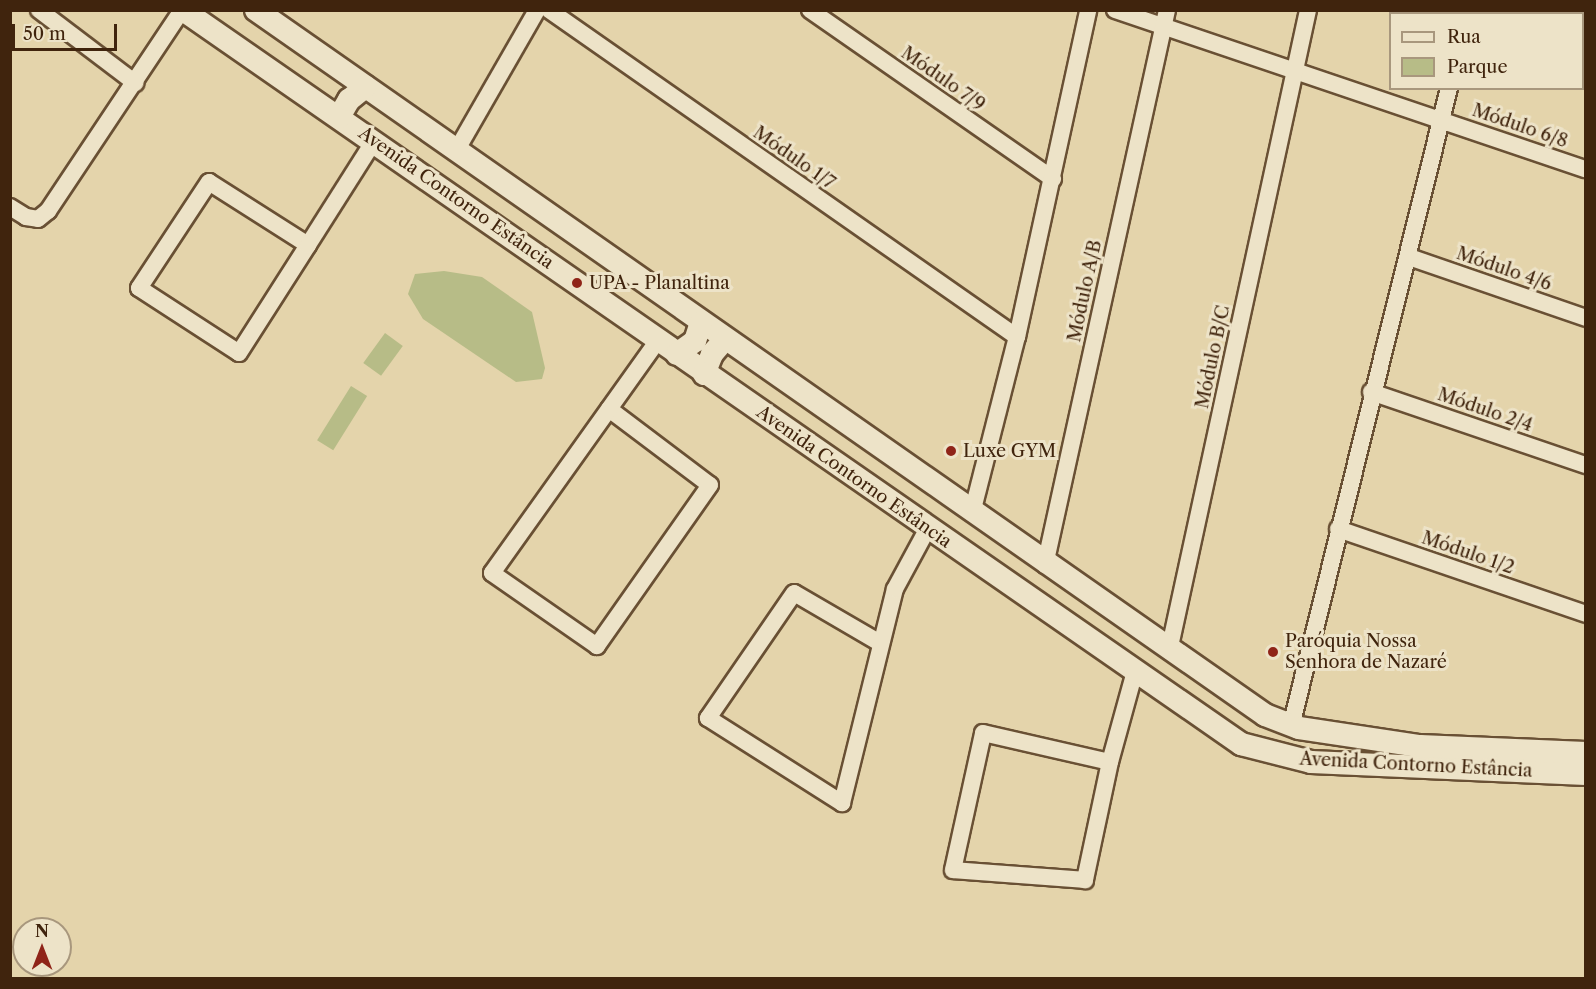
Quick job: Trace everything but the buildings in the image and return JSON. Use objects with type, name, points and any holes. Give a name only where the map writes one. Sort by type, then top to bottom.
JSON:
[{"type":"street","points":[[39,10],[135,83]]},
{"type":"street","points":[[10,207],[27,218],[38,219],[48,211],[182,10]]},
{"type":"street","name":"Avenida Contorno Estância","points":[[182,10],[374,141],[704,374],[1241,744],[1295,760],[1586,774]]},
{"type":"street","name":"Avenida Contorno Estância","points":[[256,10],[1045,565],[1265,715],[1291,725],[1420,746],[1586,753]]},
{"type":"street","points":[[456,151],[537,10]]},
{"type":"street","name":"Módulo 1/7","points":[[549,10],[1017,337]]},
{"type":"street","name":"Módulo 7/9","points":[[810,10],[1053,179]]},
{"type":"street","name":"Módulo 6/8","points":[[1115,10],[1165,19],[1295,71],[1586,170]]},
{"type":"street","name":"Módulo B/C","points":[[1169,651],[1308,10]]},
{"type":"street","points":[[972,513],[1017,337],[1053,179],[1084,13]]},
{"type":"street","name":"Módulo A/B","points":[[1045,565],[1165,19]]},
{"type":"street","points":[[339,117],[349,100],[365,87]]},
{"type":"street","points":[[1291,725],[1371,392],[1382,367],[1449,90]]},
{"type":"street","points":[[308,244],[209,182],[140,288],[239,353],[374,141]]},
{"type":"street","name":"Módulo 4/6","points":[[1409,257],[1586,318]]},
{"type":"street","points":[[677,354],[694,341],[700,322]]},
{"type":"street","points":[[704,374],[712,354],[725,339]]},
{"type":"street","points":[[609,409],[710,485],[597,646],[492,573],[658,340]]},
{"type":"street","name":"Módulo 2/4","points":[[1371,392],[1586,465]]},
{"type":"street","points":[[880,643],[794,593],[708,718],[842,803],[895,589],[928,528]]},
{"type":"street","name":"Módulo 1/2","points":[[1338,529],[1586,614]]},
{"type":"street","points":[[1110,762],[983,733],[953,870],[1085,880],[1110,762],[1135,671]]},
{"type":"street","points":[[1271,754],[1267,735],[1291,725],[1305,732],[1310,746],[1308,753],[1295,760]]},
{"type":"green space","points":[[444,271],[482,277],[532,312],[545,368],[542,379],[516,382],[423,319],[408,294],[415,274]]},
{"type":"green space","points":[[385,333],[403,346],[381,376],[363,363]]},
{"type":"green space","points":[[351,386],[367,396],[333,450],[317,440]]},
{"type":"place","name":"UPA - Planaltina","points":[[577,283]]},
{"type":"place","name":"Luxe GYM","points":[[951,451]]},
{"type":"place","name":"Paróquia Nossa Senhora de Nazaré","points":[[1273,652]]}]
